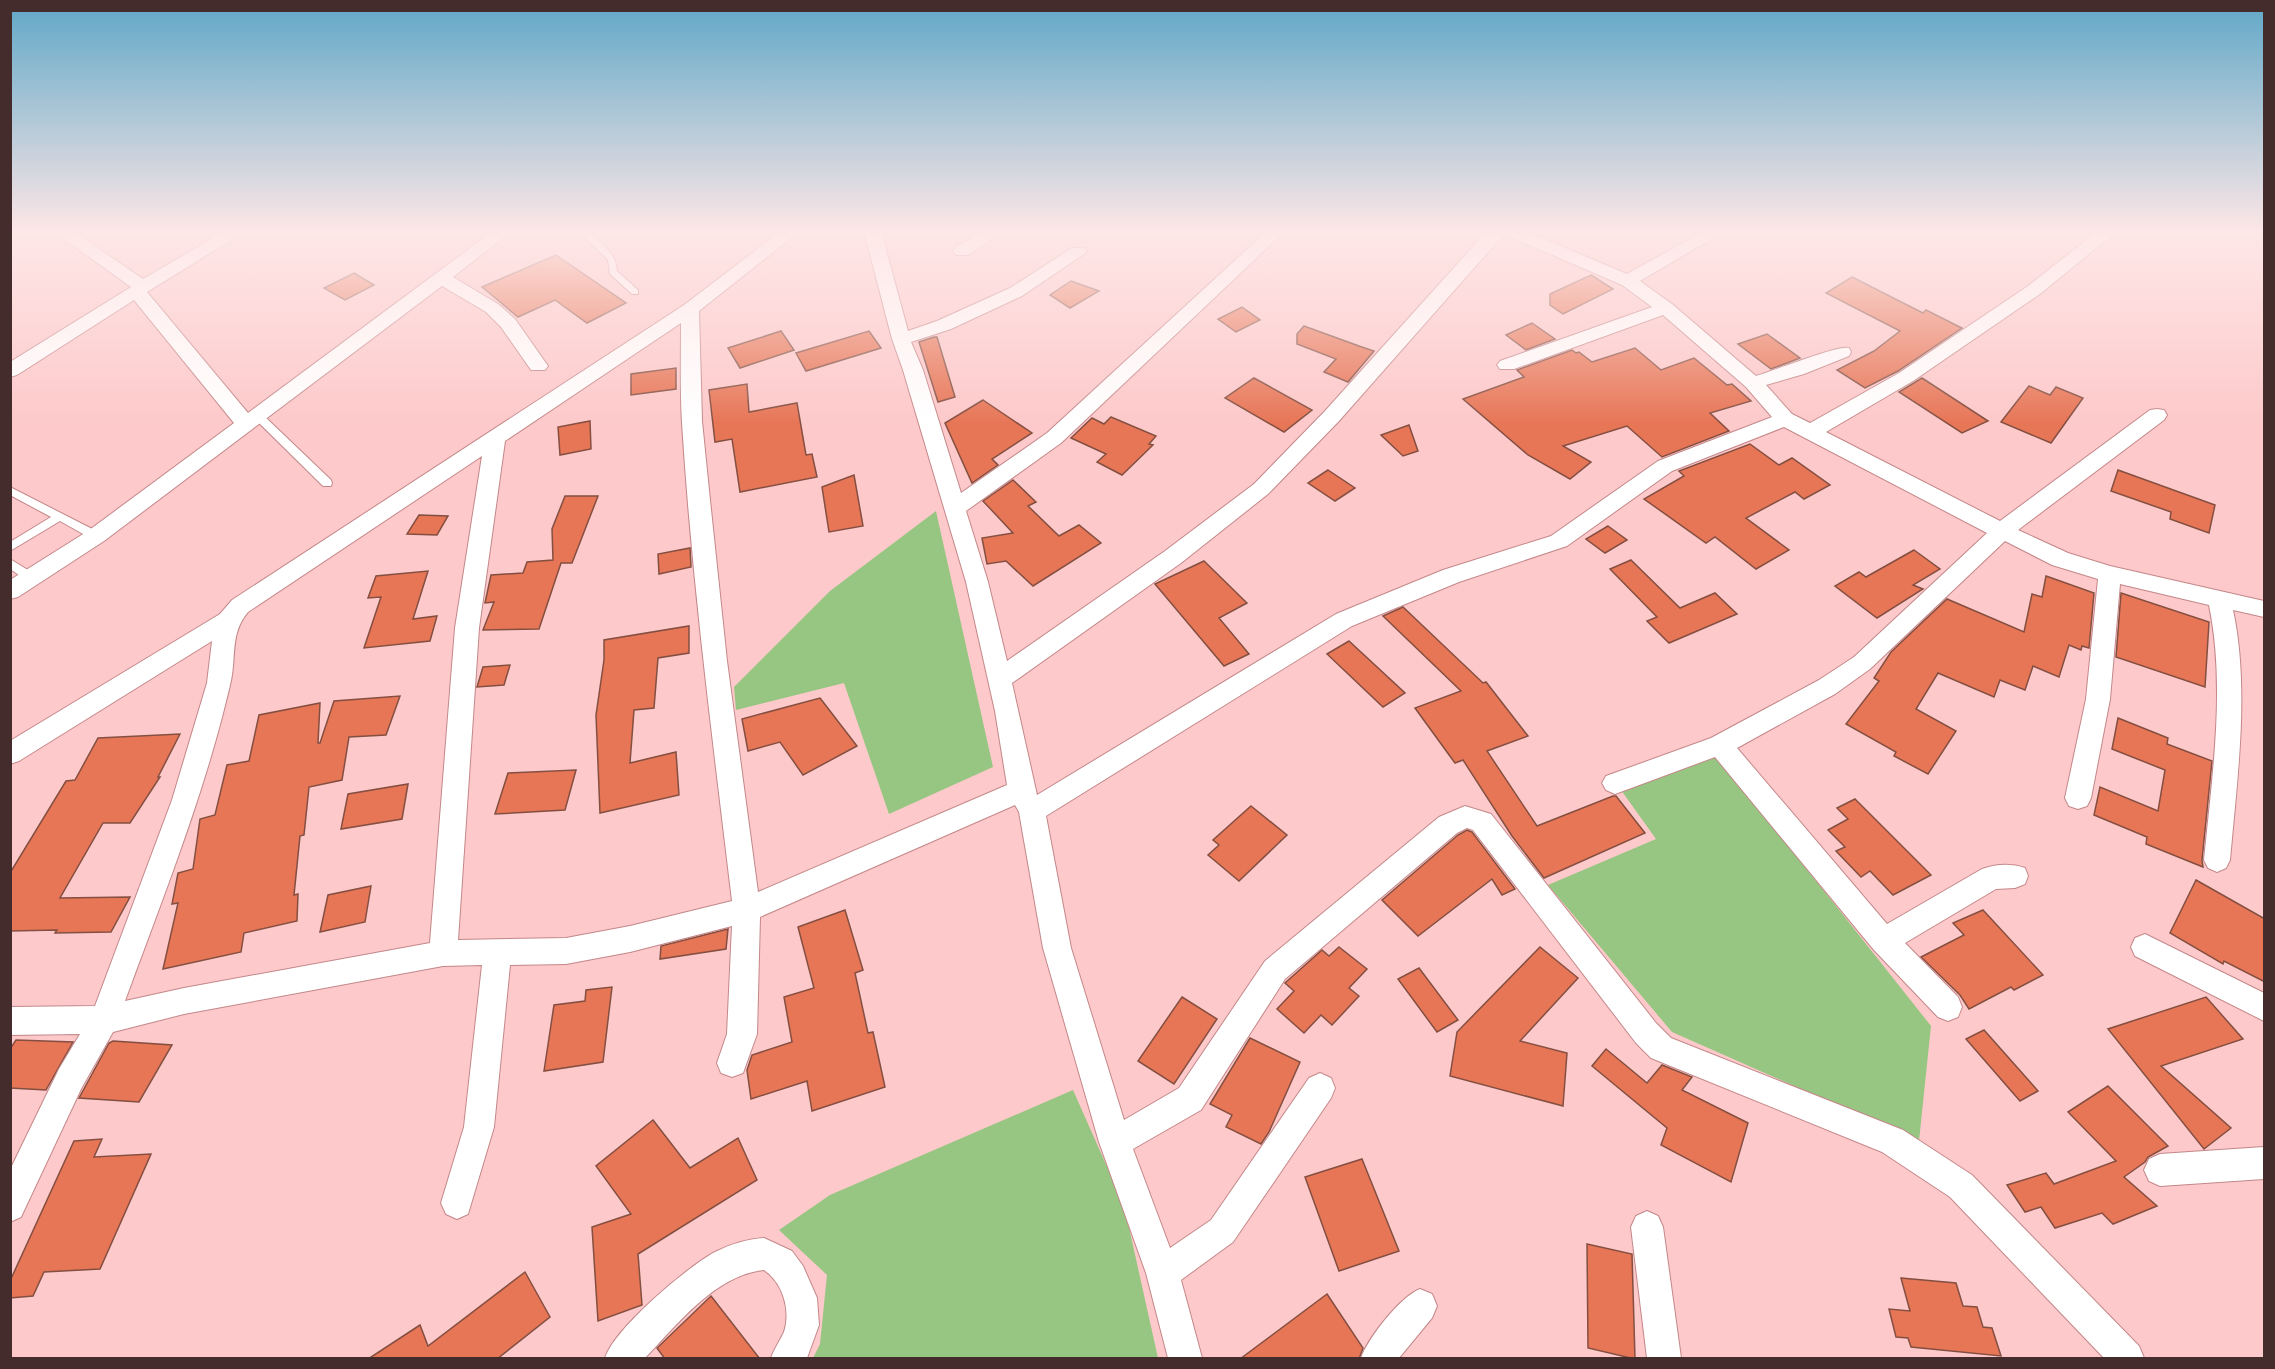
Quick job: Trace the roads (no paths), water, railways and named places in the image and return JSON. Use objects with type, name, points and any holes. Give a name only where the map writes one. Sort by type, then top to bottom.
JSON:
[{"type":"street","points":[[10,371],[131,295]]},
{"type":"street","points":[[145,295],[253,420]]},
{"type":"street","points":[[10,591],[96,536],[420,295]]},
{"type":"street","points":[[470,295],[492,308],[508,323],[538,366]]},
{"type":"street","points":[[10,754],[228,620],[240,606],[708,295]]},
{"type":"street","points":[[889,295],[977,582],[1057,948],[1115,1142],[1163,1273],[1185,1359]]},
{"type":"street","points":[[901,339],[944,325],[1010,295]]},
{"type":"street","points":[[955,508],[1054,438],[1208,295]]},
{"type":"street","points":[[1000,679],[1173,557],[1261,489],[1332,416],[1440,295]]},
{"type":"street","points":[[1648,295],[1753,383],[1785,419],[2002,531],[2060,558],[2110,574],[2265,609]]},
{"type":"street","points":[[1810,432],[1906,377],[2027,295]]},
{"type":"street","points":[[1507,365],[1666,308]]},
{"type":"street","points":[[690,309],[692,421],[700,512],[715,661],[747,910],[742,1034],[732,1063]]},
{"type":"street","points":[[1753,383],[1797,370],[1842,352]]},
{"type":"street","points":[[1615,783],[1720,745],[1827,687],[1862,663],[2002,531],[2157,415]]},
{"type":"street","points":[[10,1021],[104,1020],[184,1001],[443,952],[566,951],[630,939],[747,910],[1026,801],[1344,620],[1451,576],[1559,541],[1665,466],[1785,419]]},
{"type":"street","points":[[443,952],[467,628],[495,437]]},
{"type":"street","points":[[2078,798],[2098,699],[2110,574]]},
{"type":"street","points":[[2217,860],[2228,695],[2227,642],[2219,599]]},
{"type":"street","points":[[10,1206],[70,1079],[104,1020],[185,800],[219,683],[228,620]]},
{"type":"street","points":[[1720,745],[1884,941],[1948,1007]]},
{"type":"street","points":[[1115,1142],[1190,1099],[1275,970],[1448,825],[1465,817],[1482,822],[1646,1033],[1661,1048],[1892,1141],[1961,1186],[2127,1359]]},
{"type":"street","points":[[1884,941],[1992,877],[2015,876]]},
{"type":"street","points":[[2145,946],[2265,1008]]},
{"type":"street","points":[[457,1203],[479,1127],[497,953]]},
{"type":"street","points":[[1163,1273],[1222,1231],[1320,1088]]},
{"type":"street","points":[[2160,1170],[2265,1163]]},
{"type":"street","points":[[1647,1227],[1664,1359]]},
{"type":"street","points":[[622,1359],[661,1317],[703,1279],[738,1258],[765,1254],[786,1266],[804,1302],[800,1339],[788,1359]]},
{"type":"street","points":[[1378,1359],[1420,1306]]},
{"type":"lane","points":[[253,420],[327,483]]},
{"type":"lane","points":[[10,490],[96,536]]},
{"type":"lane","points":[[10,547],[60,517]]},
{"type":"lane","points":[[10,563],[32,578]]}]
